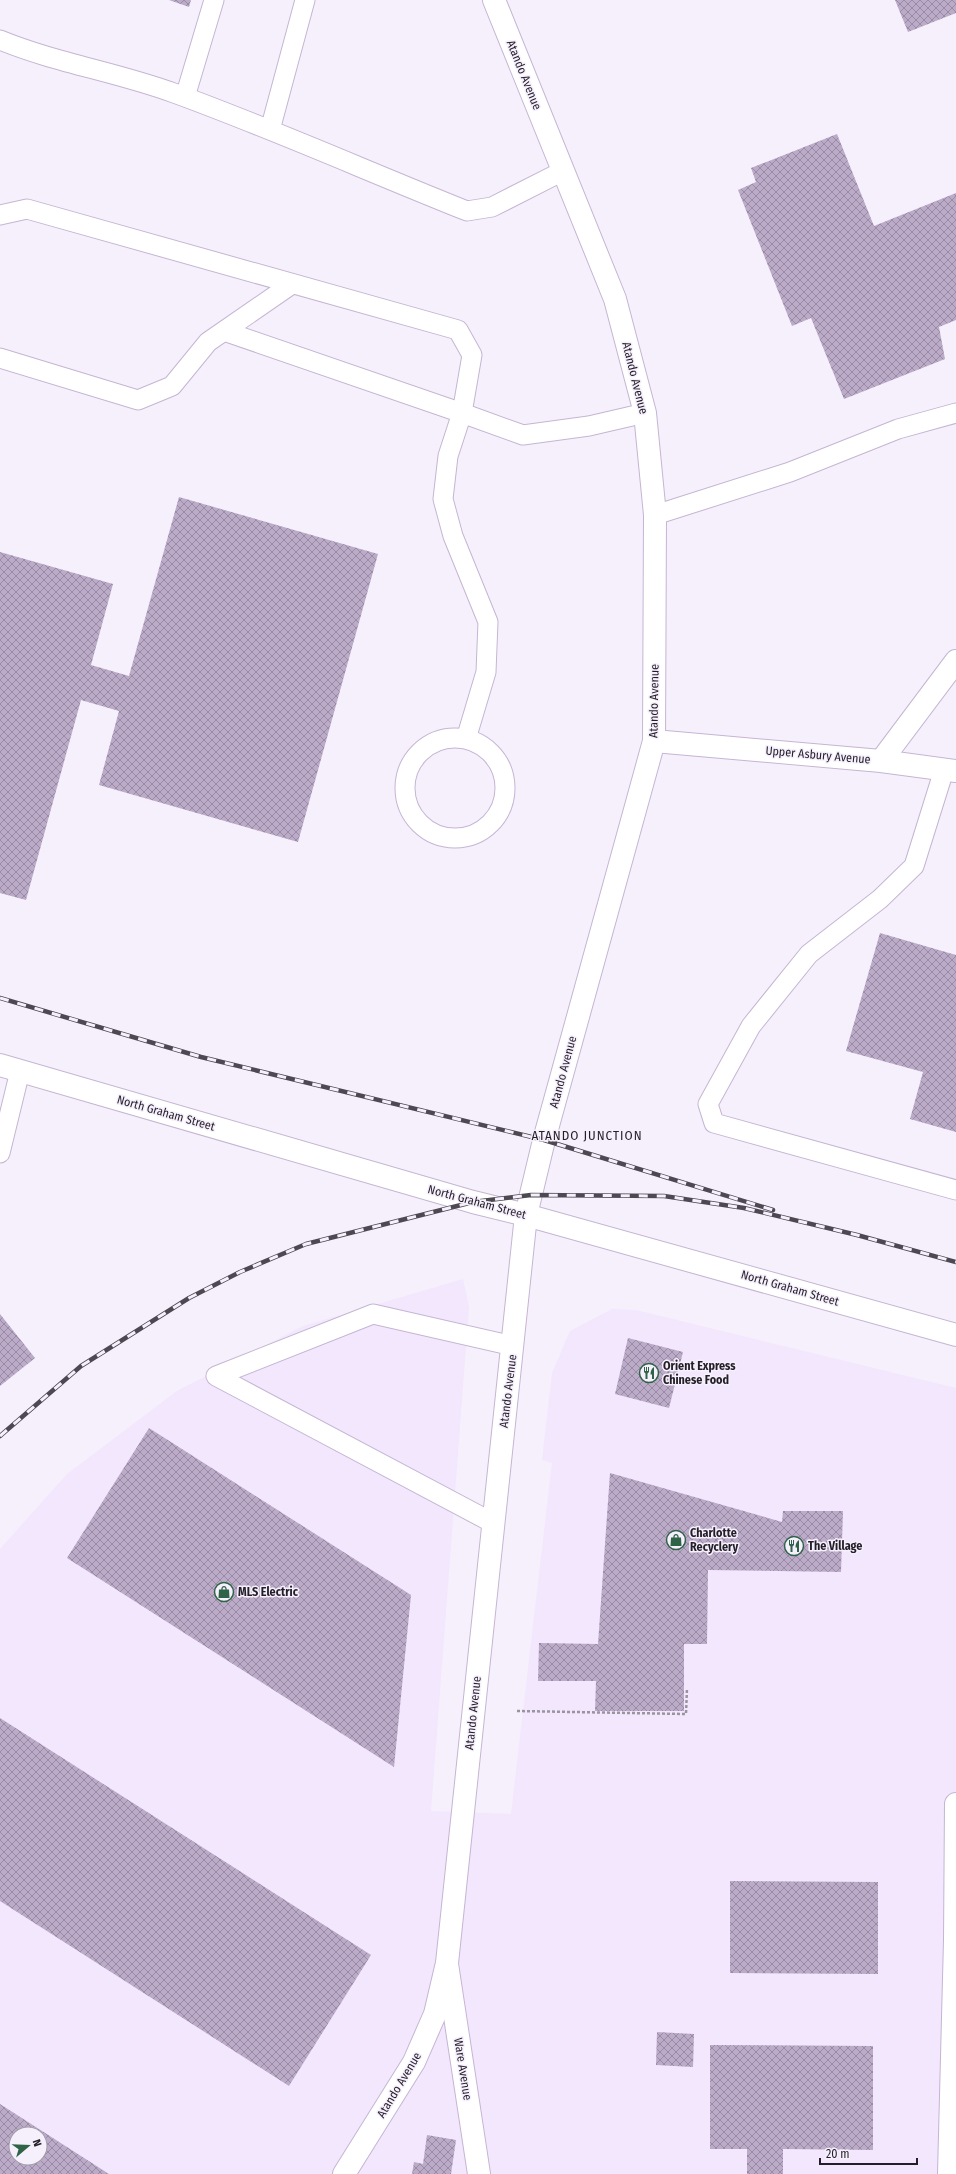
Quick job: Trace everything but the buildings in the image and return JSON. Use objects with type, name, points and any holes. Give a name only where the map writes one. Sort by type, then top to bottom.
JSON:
[{"type":"main road","name":"Atando Avenue","points":[[344,2174],[414,2062],[435,2014],[447,1963],[526,1215],[544,1140],[654,741],[655,515],[644,414],[615,299],[494,0]]},
{"type":"main road","name":"Upper Asbury Avenue","points":[[654,741],[881,761],[956,660]]},
{"type":"main road","points":[[881,761],[950,771]]},
{"type":"main road","name":"North Graham Street","points":[[10,1068],[473,1202],[526,1215],[956,1335]]},
{"type":"main road","points":[[949,2174],[955,1940],[956,1804]]},
{"type":"main road","name":"Ware Avenue","points":[[447,1963],[479,2174]]},
{"type":"lane","points":[[185,97],[214,0]]},
{"type":"lane","points":[[270,130],[304,0]]},
{"type":"lane","points":[[0,40],[26,51],[185,97],[270,130],[467,211],[492,207],[563,172]]},
{"type":"lane","points":[[0,215],[26,209],[458,330],[472,356],[462,412],[448,456],[443,499],[453,536],[488,622],[486,672],[466,739]]},
{"type":"lane","points":[[0,358],[138,400],[172,386],[208,342],[292,284]]},
{"type":"lane","points":[[224,331],[462,412],[523,435],[589,426],[644,414]]},
{"type":"lane","points":[[655,515],[790,472],[898,429],[956,413]]},
{"type":"lane","points":[[454,738],[466,739],[486,748],[497,760],[504,775],[505,792],[501,808],[492,822],[478,833],[462,838],[446,837],[430,832],[418,821],[409,807],[406,792],[407,776],[413,761],[424,749],[438,741],[454,738]]},
{"type":"lane","points":[[950,771],[914,866],[880,899],[809,954],[751,1026],[708,1104],[714,1122],[956,1190]]},
{"type":"lane","points":[[0,1153],[10,1068]]},
{"type":"lane","points":[[493,1523],[216,1376],[374,1314],[513,1346]]},
{"type":"path","points":[[518,1711],[686,1714],[687,1688]]},
{"type":"shaded area","points":[[463,1279],[469,1307],[431,1811],[511,1814],[552,1463],[542,1460],[552,1373],[570,1331],[612,1309],[636,1310],[956,1388],[956,2174],[0,2174],[0,1549],[67,1474],[177,1391],[303,1326]]},
{"type":"railway","points":[[0,998],[201,1057],[544,1140],[773,1210]]},
{"type":"railway","points":[[0,1436],[81,1366],[189,1298],[240,1272],[306,1244],[473,1202],[531,1195],[664,1196],[744,1208],[857,1235],[956,1262]]},
{"type":"place","name":"Orient Express Chinese Food","points":[[649,1373]]},
{"type":"place","name":"Charlotte Recyclery","points":[[676,1540]]},
{"type":"place","name":"The Village","points":[[794,1546]]},
{"type":"place","name":"MLS Electric","points":[[224,1592]]},
{"type":"district","name":"ATANDO JUNCTION","points":[[587,1135]]}]
